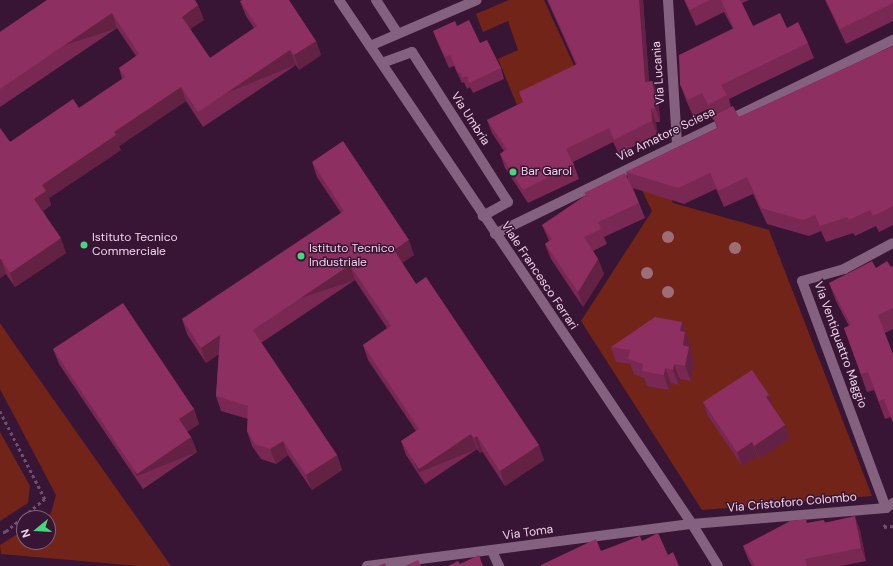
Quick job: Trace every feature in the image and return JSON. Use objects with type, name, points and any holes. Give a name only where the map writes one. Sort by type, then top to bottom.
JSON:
[{"type":"street","name":"Viale Francesco Ferrari","points":[[339,0],[494,234],[692,524],[718,566]]},
{"type":"street","points":[[376,0],[398,34]]},
{"type":"street","points":[[370,46],[478,0]]},
{"type":"street","name":"Via Lucania","points":[[668,0],[677,144]]},
{"type":"street","name":"Via Amatore Sciesa","points":[[494,234],[893,40]]},
{"type":"street","name":"Via Umbria","points":[[382,63],[412,52],[508,202],[483,216]]},
{"type":"street","name":"Via Ventiquattro Maggio","points":[[889,506],[802,281],[844,269],[893,244]]},
{"type":"street","name":"Via Cristoforo Colombo","points":[[692,524],[889,506]]},
{"type":"street","name":"Via Toma","points":[[367,566],[692,524]]},
{"type":"street","points":[[492,551],[499,566]]},
{"type":"path","points":[[0,411],[45,499],[6,532],[0,533]]},
{"type":"shaded area","points":[[509,0],[544,0],[578,74],[517,105],[498,59],[518,50],[508,21],[483,32],[476,14]]},
{"type":"shaded area","points":[[657,168],[673,203],[769,230],[872,496],[702,510],[581,321],[652,211],[636,178]]},
{"type":"shaded area","points":[[0,323],[171,566],[139,566],[1,554],[0,545],[16,535],[16,550],[56,550],[56,510],[52,510],[56,495],[0,389]]},
{"type":"shaded area","points":[[0,432],[30,486],[28,503],[0,521]]},
{"type":"building","points":[[47,0],[195,0],[198,5],[182,17],[210,58],[257,26],[240,1],[289,0],[316,41],[294,55],[290,50],[198,112],[181,87],[114,132],[116,135],[42,185],[46,191],[34,199],[61,238],[10,273],[0,259],[0,128],[10,142],[73,99],[79,108],[125,77],[119,68],[139,54],[112,13],[0,89],[0,32]]},
{"type":"building","points":[[548,0],[639,0],[645,82],[653,81],[655,108],[651,109],[652,121],[614,140],[609,128],[566,149],[574,165],[523,190],[500,154],[507,149],[487,120],[523,102],[519,92],[577,64]]},
{"type":"building","points":[[685,0],[710,0],[690,10]]},
{"type":"building","points":[[721,0],[740,0],[753,26],[780,13],[787,28],[798,22],[808,43],[721,85],[727,95],[708,105],[702,93],[688,100],[680,84],[679,55],[734,28]]},
{"type":"building","points":[[826,0],[893,0],[893,3],[840,29]]},
{"type":"building","points":[[469,20],[480,43],[487,40],[501,68],[469,83],[467,76],[463,78],[460,72],[458,73],[450,55],[445,57],[433,31],[455,21],[457,26]]},
{"type":"building","points":[[893,46],[893,206],[873,216],[870,210],[849,220],[847,217],[820,226],[815,215],[803,220],[761,208],[747,177],[718,191],[710,173],[678,188],[626,172],[718,128],[713,116],[733,106],[739,117]]},
{"type":"building","points":[[343,141],[409,240],[394,250],[416,284],[426,277],[539,445],[500,471],[477,436],[474,438],[471,434],[419,469],[401,441],[419,429],[363,345],[391,326],[350,265],[253,330],[337,455],[306,475],[283,441],[270,449],[255,444],[247,431],[248,406],[216,396],[220,335],[201,348],[182,319],[344,211],[312,162]]},
{"type":"building","points":[[625,173],[639,203],[598,222],[601,229],[584,237],[598,259],[578,292],[545,244],[552,239],[542,225],[586,195],[584,193]]},
{"type":"building","points":[[872,261],[876,268],[887,261],[891,267],[893,266],[893,308],[878,315],[893,354],[893,423],[884,399],[879,401],[868,372],[861,374],[844,328],[851,325],[829,283]]},
{"type":"building","points":[[123,303],[194,409],[179,419],[191,437],[137,474],[53,349]]},
{"type":"building","points":[[655,317],[682,322],[680,331],[685,332],[683,345],[689,347],[685,366],[674,364],[673,370],[665,368],[664,375],[642,371],[643,364],[628,359],[630,350],[611,347]]},
{"type":"building","points":[[752,370],[769,395],[766,397],[785,425],[754,446],[752,442],[737,452],[703,402]]},
{"type":"building","points":[[855,516],[861,548],[805,559],[807,566],[755,566],[743,546],[790,521],[806,519],[807,523],[824,520],[824,523]]},
{"type":"building","points":[[658,533],[668,555],[673,552],[679,566],[541,566],[596,539],[601,551],[640,536],[642,541]]},
{"type":"building","points":[[479,555],[483,566],[448,566],[458,561],[460,564]]},
{"type":"building","points":[[418,560],[421,566],[405,566]]},
{"type":"building","points":[[385,563],[386,566],[378,566]]},
{"type":"place","name":"Bar Garol","points":[[513,172]]},
{"type":"place","name":"Istituto Tecnico Commerciale","points":[[84,245]]},
{"type":"place","name":"Istituto Tecnico Industriale","points":[[301,256]]}]
